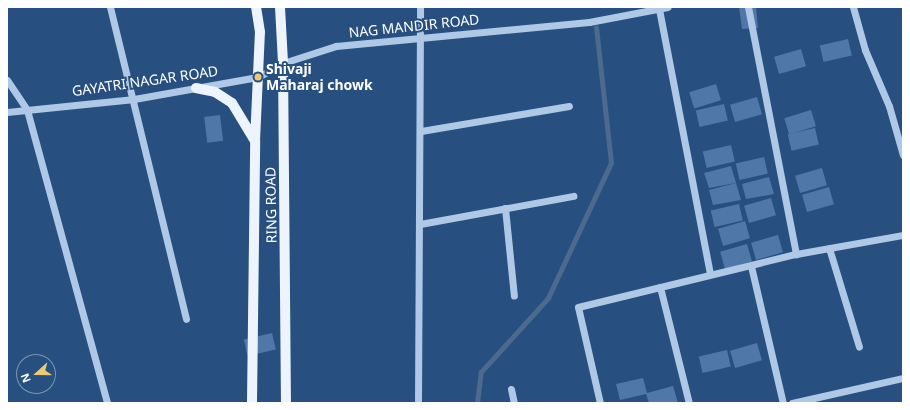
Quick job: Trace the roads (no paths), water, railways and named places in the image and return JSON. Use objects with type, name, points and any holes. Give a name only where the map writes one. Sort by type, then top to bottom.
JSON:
[{"type":"main road","points":[[252,403],[255,141],[260,32],[256,7]]},
{"type":"main road","name":"RING ROAD","points":[[280,7],[283,63],[286,403]]},
{"type":"main road","points":[[196,88],[215,92],[232,103],[255,141]]},
{"type":"street","points":[[110,7],[134,99],[186,319]]},
{"type":"street","points":[[418,403],[420,7]]},
{"type":"street","name":"NAG MANDIR ROAD","points":[[283,63],[336,46],[589,22],[668,7]]},
{"type":"street","points":[[748,7],[796,254]]},
{"type":"street","points":[[853,7],[865,50],[889,106],[903,155]]},
{"type":"street","points":[[659,9],[710,274]]},
{"type":"street","name":"GAYATRI NAGAR ROAD","points":[[7,112],[134,99],[258,77],[283,63]]},
{"type":"street","points":[[7,80],[27,110],[107,403]]},
{"type":"street","points":[[420,131],[569,106]]},
{"type":"street","points":[[420,224],[573,196]]},
{"type":"street","points":[[505,208],[514,296]]},
{"type":"street","points":[[600,403],[578,307],[796,254],[903,235]]},
{"type":"street","points":[[829,248],[859,347]]},
{"type":"street","points":[[750,266],[783,403]]},
{"type":"street","points":[[660,287],[689,403]]},
{"type":"street","points":[[792,403],[903,378]]},
{"type":"street","points":[[511,389],[514,403]]},
{"type":"waterway","points":[[477,403],[481,372],[548,298],[611,163],[596,28]]},
{"type":"place","name":"Shivaji Maharaj chowk","points":[[258,77]]}]
